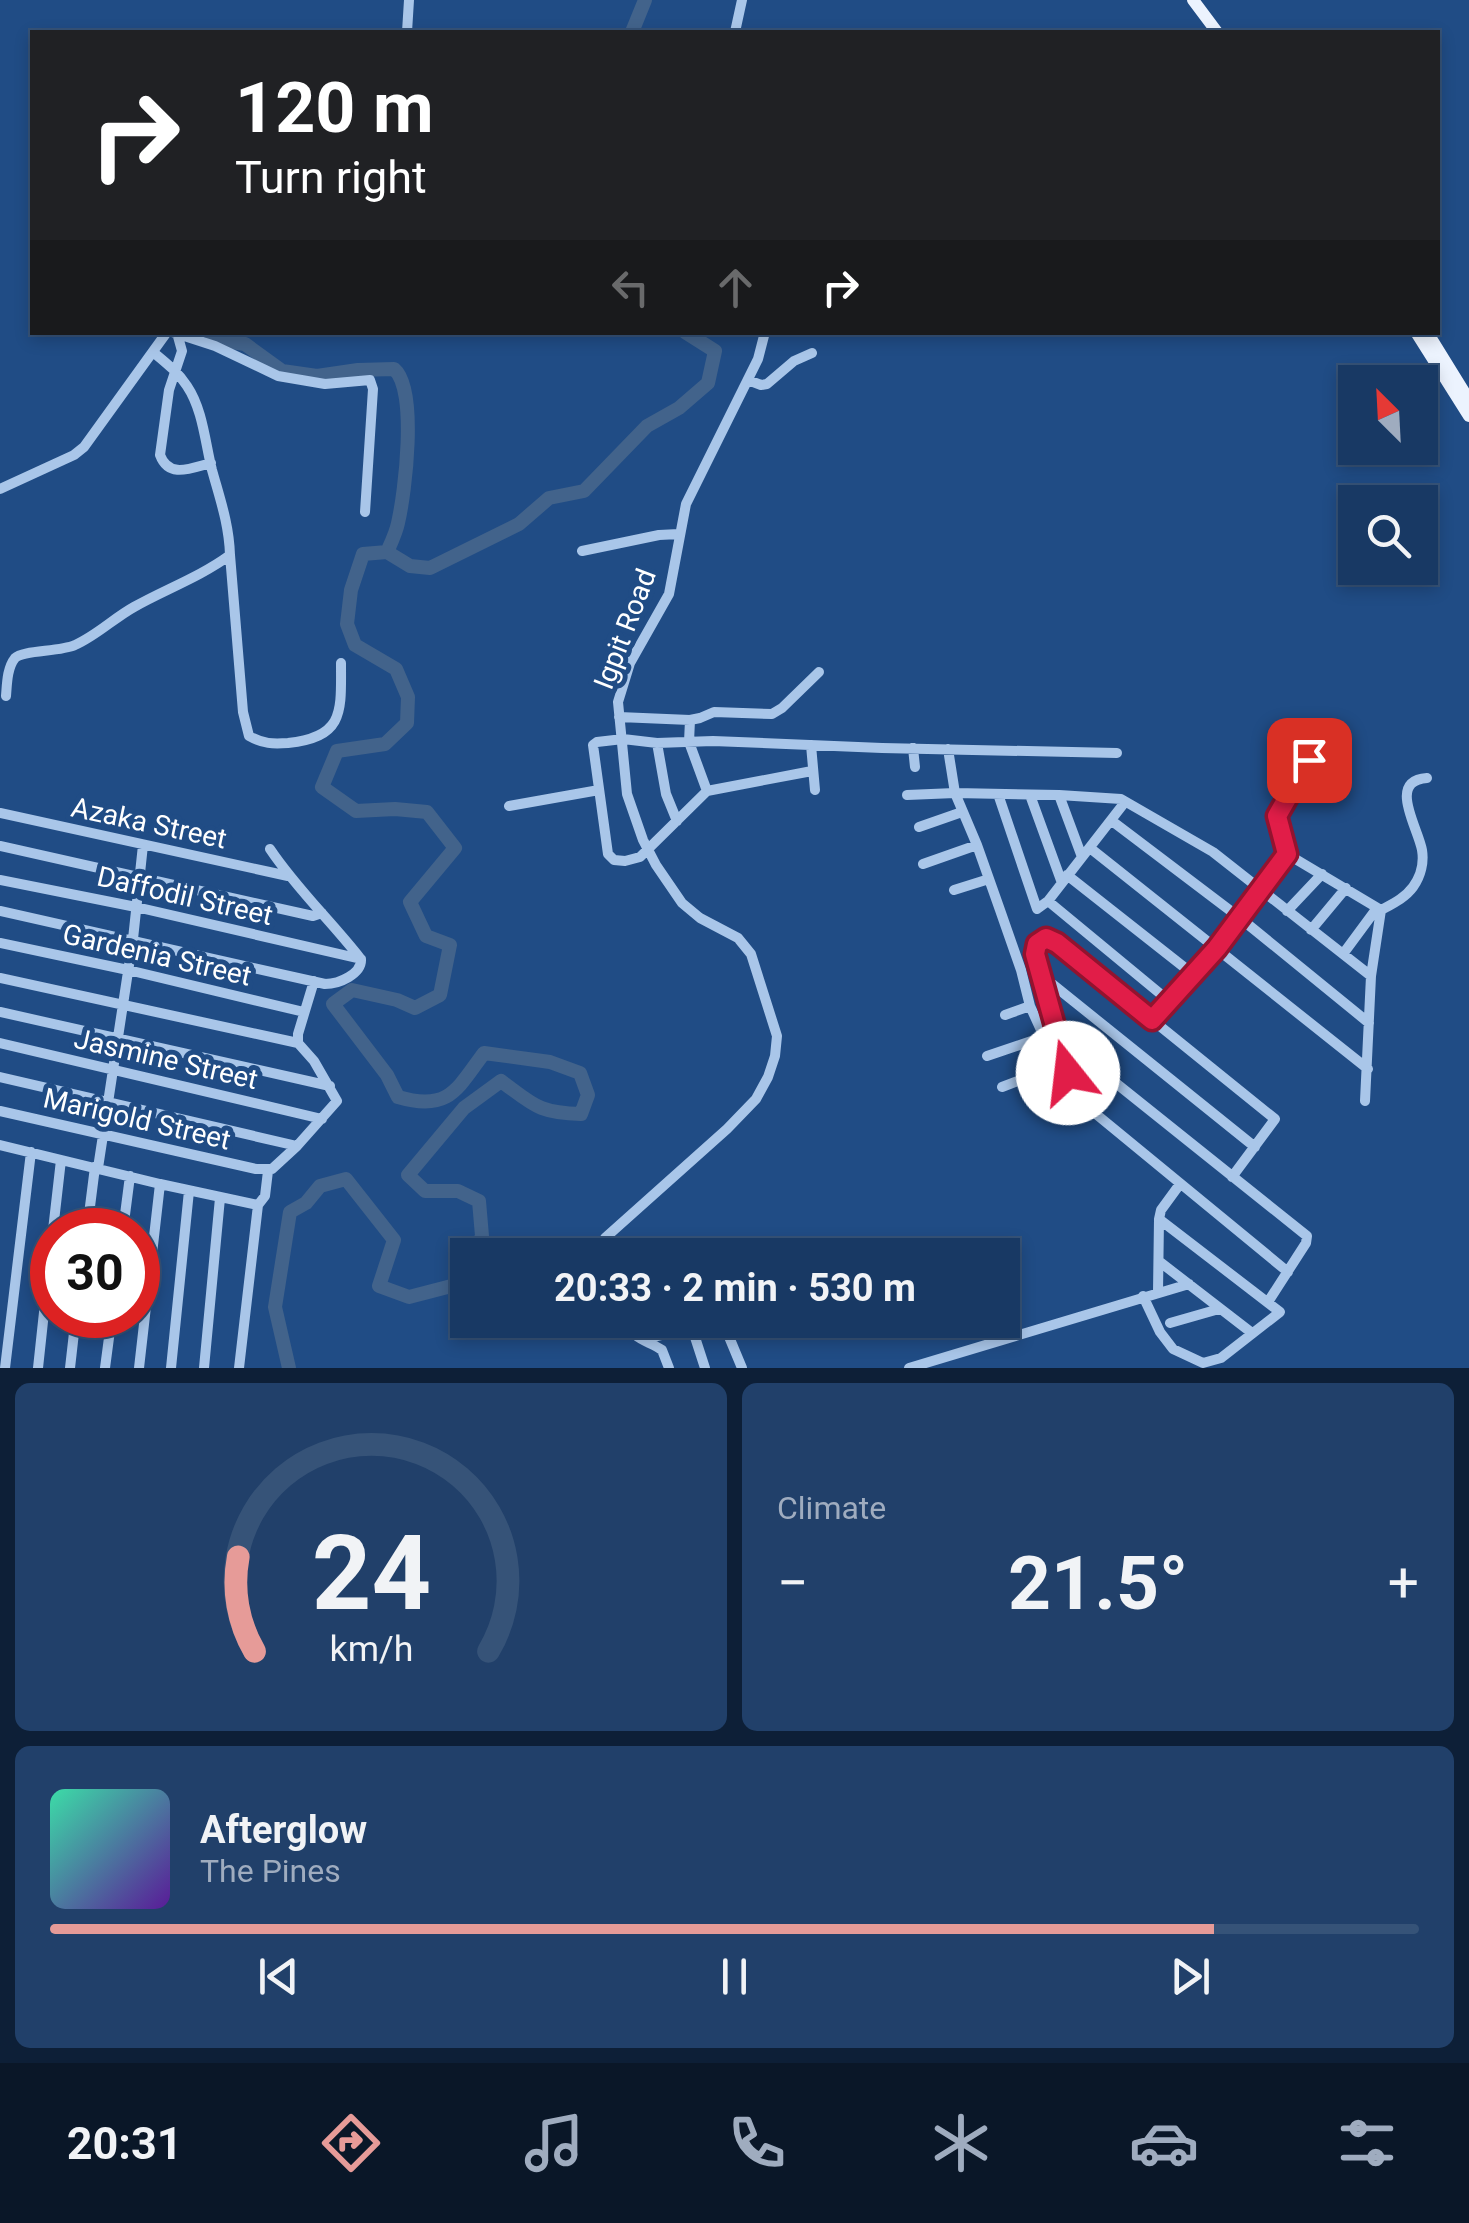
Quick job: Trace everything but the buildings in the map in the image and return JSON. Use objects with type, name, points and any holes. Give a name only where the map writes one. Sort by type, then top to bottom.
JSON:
[{"type":"main road","points":[[1184,0],[1206,30]]},
{"type":"main road","points":[[1194,0],[1216,30]]},
{"type":"main road","points":[[1418,335],[1469,416]]},
{"type":"main road","points":[[1429,335],[1469,400]]},
{"type":"street","points":[[406,30],[408,0]]},
{"type":"street","points":[[735,30],[742,0]]},
{"type":"street","points":[[0,490],[84,448],[153,352],[170,335]]},
{"type":"street","points":[[173,335],[182,351],[169,390],[160,455],[164,466],[172,471],[211,463]]},
{"type":"street","points":[[179,335],[215,346],[278,376],[325,384],[370,380],[373,389],[365,512]]},
{"type":"street","name":"Igpit Road","points":[[605,1238],[728,1130],[756,1100],[775,1056],[777,1036],[744,944],[682,903],[648,850],[627,794],[618,717],[618,702],[630,663],[669,594],[688,497],[748,380],[764,335]]},
{"type":"street","points":[[153,352],[175,372],[193,398],[226,513],[243,712],[250,736],[268,745],[323,735],[333,724],[341,704],[341,663]]},
{"type":"street","points":[[748,380],[767,384],[812,352]]},
{"type":"street","points":[[582,551],[679,534]]},
{"type":"street","points":[[6,696],[10,668],[18,656],[79,644],[137,605],[230,556]]},
{"type":"street","points":[[618,717],[690,720],[714,712],[772,714],[819,672]]},
{"type":"street","points":[[690,720],[689,742],[706,792]]},
{"type":"street","points":[[1324,732],[1277,816],[1287,854],[1379,908]]},
{"type":"street","points":[[812,771],[706,792],[648,850],[636,859],[620,861],[610,857],[593,745],[623,740],[657,744],[713,740],[1117,753]]},
{"type":"street","points":[[657,744],[666,794],[678,822]]},
{"type":"street","points":[[811,745],[815,790]]},
{"type":"street","points":[[913,748],[914,767]]},
{"type":"street","points":[[948,749],[955,793],[989,879],[1030,1006],[1074,1096],[1288,1272]]},
{"type":"street","points":[[1343,954],[1379,908],[1412,888],[1422,852],[1406,794],[1414,781],[1427,778]]},
{"type":"street","points":[[509,806],[599,790]]},
{"type":"street","points":[[998,794],[1036,908],[1048,900],[1125,802]]},
{"type":"street","points":[[1030,794],[1065,879],[1194,975]]},
{"type":"street","points":[[907,795],[1114,797],[1202,844],[1371,976]]},
{"type":"street","points":[[1059,795],[1086,852],[1217,948],[1368,1070]]},
{"type":"street","points":[[919,827],[962,812]]},
{"type":"street","name":"Azaka Street","points":[[0,814],[288,876]]},
{"type":"street","points":[[1112,821],[1369,1023]]},
{"type":"street","points":[[91,1208],[124,1005],[143,845]]},
{"type":"street","points":[[923,864],[977,845]]},
{"type":"street","points":[[0,846],[314,916],[322,913]]},
{"type":"street","points":[[0,911],[329,984],[358,970],[362,965],[360,958],[288,876],[270,849]]},
{"type":"street","points":[[1152,1020],[1217,948],[1287,854]]},
{"type":"street","points":[[1288,911],[1322,874]]},
{"type":"street","points":[[954,890],[989,879]]},
{"type":"street","name":"Daffodil Street","points":[[0,880],[360,958]]},
{"type":"street","points":[[1311,930],[1346,888]]},
{"type":"street","points":[[1048,900],[1170,1002]]},
{"type":"street","points":[[1365,1101],[1371,976],[1379,908]]},
{"type":"street","points":[[1074,1096],[1040,974],[1036,949],[1041,940],[1050,939],[1275,1119],[1232,1177]]},
{"type":"street","name":"Gardenia Street","points":[[0,943],[304,1012]]},
{"type":"street","points":[[1040,974],[1255,1147]]},
{"type":"street","points":[[0,978],[298,1044],[330,1086],[337,1101],[276,1167],[266,1171],[265,1196],[258,1205],[239,1368]]},
{"type":"street","points":[[298,1044],[314,981]]},
{"type":"street","points":[[1005,1015],[1030,1006]]},
{"type":"street","points":[[0,1012],[330,1086]]},
{"type":"street","points":[[987,1056],[1043,1036]]},
{"type":"street","name":"Jasmine Street","points":[[0,1043],[322,1119]]},
{"type":"street","points":[[1061,1048],[1082,1056],[1306,1236],[1306,1243],[1268,1302]]},
{"type":"street","points":[[1002,1087],[1056,1066]]},
{"type":"street","points":[[0,1078],[297,1146]]},
{"type":"street","name":"Marigold Street","points":[[0,1111],[266,1171]]},
{"type":"street","points":[[0,1145],[258,1205]]},
{"type":"street","points":[[5,1368],[31,1152]]},
{"type":"street","points":[[57,1208],[62,1160]]},
{"type":"street","points":[[126,1208],[130,1176]]},
{"type":"street","points":[[139,1368],[160,1184]]},
{"type":"street","points":[[1158,1292],[1159,1219],[1180,1184]]},
{"type":"street","points":[[171,1368],[189,1191]]},
{"type":"street","points":[[204,1368],[220,1198]]},
{"type":"street","points":[[1143,1296],[1172,1349],[1203,1362],[1216,1360],[1279,1314],[1278,1309],[1159,1219]]},
{"type":"street","points":[[1160,1262],[1252,1333]]},
{"type":"street","points":[[909,1368],[1189,1284]]},
{"type":"street","points":[[1170,1323],[1220,1309]]},
{"type":"street","points":[[38,1368],[41,1338]]},
{"type":"street","points":[[70,1368],[73,1338]]},
{"type":"street","points":[[105,1368],[109,1338]]},
{"type":"street","points":[[639,1338],[662,1350],[669,1368]]},
{"type":"street","points":[[648,1342],[653,1338]]},
{"type":"street","points":[[695,1338],[704,1368]]},
{"type":"street","points":[[730,1338],[742,1368]]},
{"type":"waterway","points":[[633,30],[645,0]]},
{"type":"waterway","points":[[213,335],[218,340],[245,344],[282,371],[317,376],[394,369],[406,397],[408,442],[401,509],[387,552]]},
{"type":"waterway","points":[[481,1238],[479,1201],[458,1191],[425,1191],[408,1175],[464,1108],[501,1081],[529,1102],[555,1112],[581,1114],[588,1095],[580,1073],[550,1062],[484,1053],[458,1087],[441,1099],[429,1102],[398,1097],[387,1075],[333,1004],[352,990],[415,1008],[440,995],[450,945],[426,936],[410,902],[455,848],[427,812],[356,811],[322,787],[337,751],[385,744],[407,723],[408,697],[396,669],[355,645],[347,624],[351,590],[363,554],[387,552],[410,566],[430,568],[519,524],[549,498],[584,491],[647,426],[679,408],[708,383],[715,351],[690,335]]},
{"type":"waterway","points":[[289,1368],[275,1307],[290,1212],[306,1203],[320,1186],[346,1179],[394,1240],[379,1286],[409,1297],[450,1286]]},
{"type":"route","points":[[1068,1073],[1035,954],[1037,944],[1046,938],[1057,943],[1152,1020],[1217,948],[1287,854],[1276,819],[1309,760]]}]
